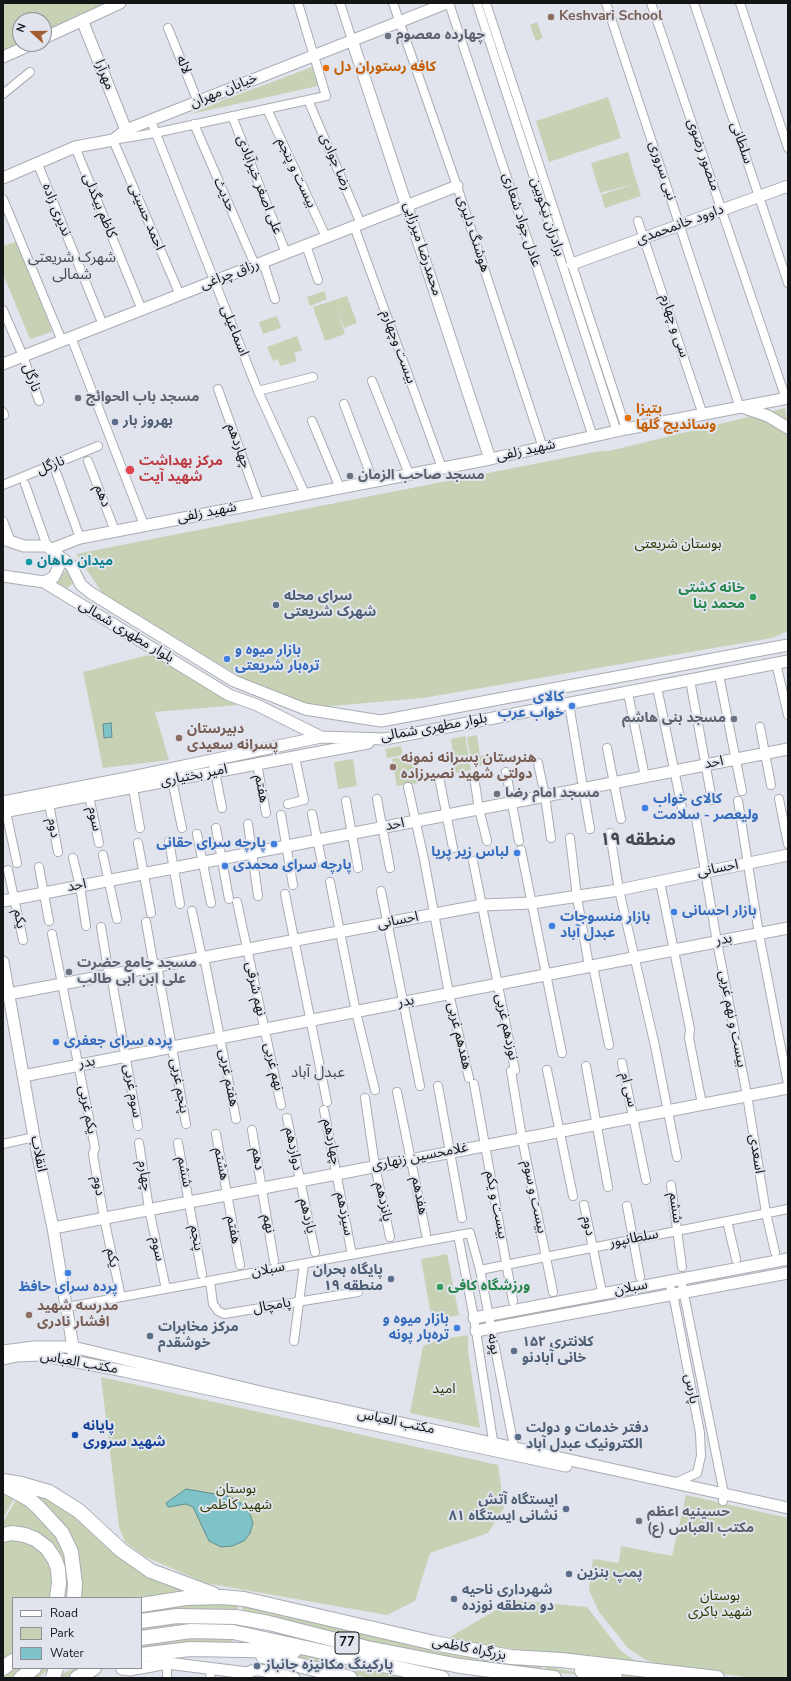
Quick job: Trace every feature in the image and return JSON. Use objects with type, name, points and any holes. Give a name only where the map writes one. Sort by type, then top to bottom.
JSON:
[{"type":"highway","points":[[3,1481],[21,1484],[49,1492],[79,1511],[121,1550],[152,1571],[223,1597]]},
{"type":"highway","points":[[3,1485],[29,1499],[38,1506],[62,1533],[71,1552],[75,1584],[74,1597]]},
{"type":"highway","points":[[3,1535],[12,1533],[25,1535],[35,1539],[47,1548],[55,1560],[58,1569],[59,1583],[57,1597]]},
{"type":"highway","points":[[142,1604],[178,1599],[223,1597]]},
{"type":"highway","name":"بزرگراه کاظمی","points":[[223,1597],[278,1606],[378,1631],[511,1657],[561,1660],[717,1678]]},
{"type":"highway","name":"بزرگراه کاظمی","points":[[142,1621],[177,1616],[236,1617],[269,1623],[367,1648],[460,1666],[554,1678]]},
{"type":"highway","name":"77","points":[[142,1638],[191,1631],[233,1632],[329,1652],[363,1662],[442,1678]]},
{"type":"highway","points":[[239,1649],[350,1678]]},
{"type":"highway","points":[[142,1655],[190,1650],[239,1649],[329,1652]]},
{"type":"highway","points":[[511,1657],[615,1678]]},
{"type":"highway","points":[[21,1678],[33,1669]]},
{"type":"highway","points":[[46,1678],[60,1669]]},
{"type":"highway","points":[[77,1678],[92,1669]]},
{"type":"street","points":[[52,34],[120,3]]},
{"type":"street","points":[[113,140],[155,133],[326,96],[298,3]]},
{"type":"street","points":[[340,3],[352,40]]},
{"type":"street","points":[[393,3],[399,22]]},
{"type":"street","name":"خیابان مهران","points":[[3,178],[37,162],[75,147],[113,140],[126,130],[446,3]]},
{"type":"street","name":"عادل جواد شعاری","points":[[446,3],[593,437]]},
{"type":"street","name":"برادران نیکوبین","points":[[477,3],[622,430]]},
{"type":"street","name":"برادران نیکوبین","points":[[486,3],[572,264],[622,430]]},
{"type":"street","name":"نبی سروری","points":[[606,3],[740,408]]},
{"type":"street","name":"منصور رضوی","points":[[651,3],[721,210],[787,398]]},
{"type":"street","name":"سلطانی","points":[[694,3],[788,283]]},
{"type":"street","points":[[740,3],[788,148]]},
{"type":"street","name":"مهرآرا","points":[[82,20],[126,130]]},
{"type":"street","name":"هوشنگ دلیری","points":[[399,22],[457,186],[543,448]]},
{"type":"street","name":"لاله","points":[[168,28],[198,102]]},
{"type":"street","name":"محمدرضا میرزایی","points":[[352,40],[408,205],[490,459]]},
{"type":"street","points":[[3,58],[15,52]]},
{"type":"street","points":[[3,94],[30,72]]},
{"type":"street","name":"رضا جوادی","points":[[308,100],[358,225]]},
{"type":"street","name":"بیست و پنجم","points":[[267,109],[326,238]]},
{"type":"street","name":"علی اصغر خیرآبادی","points":[[232,116],[286,253]]},
{"type":"street","name":"اسماعیلی","points":[[151,121],[258,391],[305,494]]},
{"type":"street","name":"حدیث","points":[[194,124],[275,299]]},
{"type":"street","name":"احمد حسینی","points":[[113,140],[180,295]]},
{"type":"street","name":"کاظم بیگدلی","points":[[75,147],[142,310]]},
{"type":"street","name":"ندیری زاده","points":[[37,162],[103,325]]},
{"type":"street","name":"رزاق چراغی","points":[[3,364],[457,186]]},
{"type":"street","name":"داوود خانمحمدی","points":[[572,264],[788,186]]},
{"type":"street","points":[[3,199],[67,339],[144,525]]},
{"type":"street","name":"سی و چهارم","points":[[638,221],[704,415]]},
{"type":"street","name":"بیست وچهارم","points":[[358,225],[442,468]]},
{"type":"street","points":[[306,245],[318,280]]},
{"type":"street","name":"نارگل","points":[[3,310],[23,356],[39,400]]},
{"type":"street","points":[[258,391],[313,377]]},
{"type":"street","points":[[372,381],[409,474]]},
{"type":"street","name":"چهاردهم","points":[[218,389],[259,503]]},
{"type":"street","name":"شهید زلفی","points":[[52,550],[80,538],[490,459],[622,430],[787,398]]},
{"type":"street","points":[[344,404],[372,481]]},
{"type":"street","points":[[740,408],[768,416],[788,428]]},
{"type":"street","points":[[312,421],[340,488]]},
{"type":"street","name":"نازگل","points":[[3,485],[98,446]]},
{"type":"street","name":"دهم","points":[[88,461],[115,531]]},
{"type":"street","points":[[56,472],[80,538]]},
{"type":"street","points":[[3,576],[44,582],[54,577],[58,572],[59,560],[52,550],[25,484]]},
{"type":"street","points":[[3,521],[6,540],[24,546],[52,550]]},
{"type":"street","name":"بلوار مطهری شمالی","points":[[52,550],[71,565],[80,585],[91,593],[221,672],[252,689],[305,709],[381,721],[788,645]]},
{"type":"street","name":"بلوار مطهری شمالی","points":[[44,582],[229,695],[257,706],[321,737],[385,739],[788,661]]},
{"type":"street","points":[[71,599],[71,589],[80,585]]},
{"type":"street","points":[[766,648],[788,638]]},
{"type":"street","points":[[788,665],[776,663],[788,715]]},
{"type":"street","points":[[719,674],[734,759],[742,792]]},
{"type":"street","points":[[690,680],[704,765],[712,800]]},
{"type":"street","points":[[657,687],[682,808]]},
{"type":"street","points":[[628,693],[645,776]]},
{"type":"street","points":[[569,704],[590,829]]},
{"type":"street","points":[[760,727],[771,785]]},
{"type":"street","name":"امیر بختیاری","points":[[4,809],[49,804],[213,761],[321,737]]},
{"type":"street","name":"امیر بختیاری","points":[[4,809],[93,792],[133,788],[385,739]]},
{"type":"street","points":[[608,748],[621,819]]},
{"type":"street","name":"احد","points":[[3,901],[788,749]]},
{"type":"street","points":[[288,804],[304,800],[295,757]]},
{"type":"street","points":[[213,761],[222,808]]},
{"type":"street","points":[[538,763],[545,796],[551,838]]},
{"type":"street","name":"هفتم","points":[[257,764],[266,814]]},
{"type":"street","points":[[506,772],[510,803],[519,841]]},
{"type":"street","points":[[474,777],[479,809],[487,841]]},
{"type":"street","points":[[172,780],[182,828]]},
{"type":"street","points":[[440,782],[453,848]]},
{"type":"street","name":"هفدهم غربی","points":[[408,787],[424,859],[449,994],[472,1081],[484,1145]]},
{"type":"street","points":[[133,788],[140,828]]},
{"type":"street","name":"سوم","points":[[93,792],[100,843]]},
{"type":"street","points":[[377,799],[390,868]]},
{"type":"street","points":[[779,799],[788,844]]},
{"type":"street","points":[[346,801],[358,868]]},
{"type":"street","points":[[738,801],[759,934],[788,1084]]},
{"type":"street","name":"دوم","points":[[49,804],[58,852]]},
{"type":"street","points":[[4,809],[17,863]]},
{"type":"street","points":[[312,814],[316,840],[322,863]]},
{"type":"street","points":[[281,815],[293,885]]},
{"type":"street","points":[[696,818],[705,872]]},
{"type":"street","points":[[248,824],[258,896]]},
{"type":"street","points":[[216,828],[229,899]]},
{"type":"street","points":[[610,833],[619,890],[654,1045],[677,1158]]},
{"type":"street","points":[[197,834],[201,862],[211,903]]},
{"type":"street","points":[[570,838],[577,897],[609,1045]]},
{"type":"street","points":[[169,841],[180,904]]},
{"type":"street","points":[[138,843],[150,913]]},
{"type":"street","points":[[520,850],[562,1053]]},
{"type":"street","points":[[103,855],[117,919]]},
{"type":"street","name":"احسانی","points":[[6,995],[483,905],[532,904],[619,890],[788,855]]},
{"type":"street","points":[[73,858],[80,886],[86,926]]},
{"type":"street","name":"نوزدهم غربی","points":[[473,861],[483,905],[513,1070],[522,1138]]},
{"type":"street","points":[[39,867],[49,921]]},
{"type":"street","points":[[8,870],[16,898]]},
{"type":"street","name":"بیست و نهم غربی","points":[[705,872],[747,1095]]},
{"type":"street","points":[[330,882],[356,1012],[375,1090]]},
{"type":"street","points":[[660,882],[690,1029],[689,1038],[702,1104]]},
{"type":"street","points":[[381,891],[420,1086]]},
{"type":"street","points":[[286,894],[294,940]]},
{"type":"street","name":"یکم","points":[[16,898],[23,940]]},
{"type":"street","points":[[237,902],[247,949]]},
{"type":"street","points":[[192,911],[203,958]]},
{"type":"street","points":[[146,922],[156,966]]},
{"type":"street","points":[[101,927],[110,975]]},
{"type":"street","name":"بدر","points":[[23,1076],[788,928]]},
{"type":"street","points":[[52,934],[63,984]]},
{"type":"street","name":"چهاردهم","points":[[294,940],[311,1020],[337,1174]]},
{"type":"street","name":"نهم شرقی","points":[[247,949],[264,1029]]},
{"type":"street","name":"هفتم غربی","points":[[203,958],[236,1118]]},
{"type":"street","name":"انقلاب","points":[[3,962],[6,995],[53,1228],[67,1308],[73,1347],[72,1362]]},
{"type":"street","name":"پنجم غربی","points":[[156,966],[186,1124]]},
{"type":"street","name":"سوم غربی","points":[[110,975],[138,1126]]},
{"type":"street","name":"یکم غربی","points":[[63,984],[95,1148],[93,1154]]},
{"type":"street","name":"نهم غربی","points":[[264,1029],[281,1105]]},
{"type":"street","name":"سی ام","points":[[622,1063],[646,1180]]},
{"type":"street","points":[[586,1066],[598,1124],[608,1187]]},
{"type":"street","points":[[547,1070],[573,1196]]},
{"type":"street","points":[[438,1086],[462,1218]]},
{"type":"street","name":"غلامحسین زنهاری","points":[[53,1228],[788,1088]]},
{"type":"street","name":"هفدهم","points":[[397,1092],[426,1234]]},
{"type":"street","name":"اسعدی","points":[[747,1095],[766,1213]]},
{"type":"street","name":"پانزدهم","points":[[365,1098],[375,1166],[390,1237]]},
{"type":"street","name":"دوازدهم","points":[[287,1118],[299,1181]]},
{"type":"street","name":"دهم","points":[[252,1130],[261,1188]]},
{"type":"street","name":"هشتم","points":[[216,1134],[227,1194]]},
{"type":"street","points":[[3,1144],[34,1137]]},
{"type":"street","name":"بیست و سوم","points":[[522,1138],[547,1257]]},
{"type":"street","name":"چهارم","points":[[139,1143],[149,1209]]},
{"type":"street","name":"ششم","points":[[178,1143],[190,1201]]},
{"type":"street","name":"بیست و یکم","points":[[484,1145],[508,1264]]},
{"type":"street","name":"دوم","points":[[93,1154],[104,1218]]},
{"type":"street","name":"سیزدهم","points":[[337,1174],[352,1255]]},
{"type":"street","name":"یازدهم","points":[[299,1181],[315,1252]]},
{"type":"street","name":"ششم","points":[[671,1185],[678,1231]]},
{"type":"street","name":"نهم","points":[[261,1188],[274,1261]]},
{"type":"street","name":"هفتم","points":[[227,1194],[240,1265]]},
{"type":"street","name":"پنجم","points":[[190,1201],[202,1274]]},
{"type":"street","name":"دوم","points":[[584,1205],[593,1248]]},
{"type":"street","points":[[627,1206],[640,1277]]},
{"type":"street","name":"سوم","points":[[149,1209],[166,1289]]},
{"type":"street","name":"سلطانپور","points":[[480,1270],[788,1209]]},
{"type":"street","points":[[766,1213],[775,1252]]},
{"type":"street","name":"یکم","points":[[104,1218],[121,1298]]},
{"type":"street","points":[[727,1221],[736,1259]]},
{"type":"street","points":[[678,1231],[682,1267]]},
{"type":"street","name":"سبلان","points":[[67,1308],[470,1233]]},
{"type":"street","name":"پونه","points":[[470,1233],[480,1270],[487,1316],[515,1451]]},
{"type":"street","name":"پونه","points":[[458,1235],[474,1318],[494,1447]]},
{"type":"street","points":[[593,1248],[601,1287]]},
{"type":"street","points":[[547,1257],[553,1292]]},
{"type":"street","name":"سبلان","points":[[474,1318],[788,1258]]},
{"type":"street","points":[[294,1341],[304,1264]]},
{"type":"street","points":[[508,1264],[514,1301]]},
{"type":"street","name":"سبلان","points":[[476,1331],[788,1273]]},
{"type":"street","name":"پارس","points":[[681,1279],[685,1292],[712,1432],[723,1497]]},
{"type":"street","name":"پامچال","points":[[210,1281],[213,1304],[218,1311],[224,1314],[358,1292]]},
{"type":"street","name":"پارس","points":[[668,1281],[673,1294],[700,1433],[701,1456],[697,1473],[675,1483]]},
{"type":"street","name":"مکتب العباس","points":[[3,1351],[34,1346],[73,1347],[264,1397]]},
{"type":"street","name":"مکتب العباس","points":[[3,1359],[16,1356],[40,1355],[264,1397],[723,1497],[788,1508]]},
{"type":"street","points":[[700,1433],[712,1432]]},
{"type":"street","name":"مکتب العباس","points":[[564,1462],[675,1483],[788,1515]]},
{"type":"street","points":[[142,1668],[167,1664],[210,1674],[247,1673],[254,1670],[259,1674],[294,1678]]},
{"type":"street","points":[[166,1678],[167,1664]]},
{"type":"green space","points":[[3,3],[108,3],[52,28],[52,12],[12,12],[12,47],[3,51]]},
{"type":"green space","points":[[537,22],[543,38],[536,41],[530,25]]},
{"type":"green space","points":[[312,67],[318,86],[191,114],[221,101]]},
{"type":"green space","points":[[608,97],[621,138],[549,162],[536,121]]},
{"type":"green space","points":[[628,152],[641,196],[605,208],[601,195],[634,184],[600,193],[591,163]]},
{"type":"green space","points":[[19,241],[52,332],[30,339],[3,274],[3,246]]},
{"type":"green space","points":[[324,291],[327,299],[310,306],[307,297]]},
{"type":"green space","points":[[347,296],[357,323],[344,328],[335,304],[345,334],[325,341],[313,307]]},
{"type":"green space","points":[[277,316],[281,328],[263,334],[259,322]]},
{"type":"green space","points":[[297,336],[302,350],[294,353],[297,361],[280,366],[278,359],[273,361],[267,347]]},
{"type":"green space","name":"بوستان شریعتی","points":[[785,408],[788,429],[788,631],[772,638],[423,698],[321,707],[269,694],[103,594],[76,554],[600,451],[609,451]]},
{"type":"green space","points":[[68,567],[75,585],[72,584],[68,587],[69,592],[51,582],[59,578]]},
{"type":"green space","points":[[152,654],[237,705],[155,712],[169,760],[103,768],[83,672]]},
{"type":"green space","points":[[477,735],[480,756],[470,757],[467,737]]},
{"type":"green space","points":[[465,736],[471,770],[456,773],[451,739]]},
{"type":"green space","points":[[401,746],[403,755],[387,758],[385,749]]},
{"type":"green space","points":[[490,754],[492,763],[474,767],[472,758]]},
{"type":"green space","points":[[414,755],[419,783],[397,786],[392,759]]},
{"type":"green space","points":[[353,759],[357,786],[338,789],[334,762]]},
{"type":"green space","name":"ورزشگاه کافی","points":[[447,1254],[459,1315],[432,1321],[421,1259]]},
{"type":"green space","name":"امید","points":[[468,1335],[468,1352],[480,1428],[410,1413],[423,1346],[441,1339]]},
{"type":"green space","name":"بوستان شهید کاظمی","points":[[101,1377],[498,1465],[504,1508],[488,1533],[430,1553],[415,1601],[387,1615],[205,1583],[146,1557],[125,1542],[119,1527]]},
{"type":"green space","points":[[3,1492],[15,1497],[3,1518]]},
{"type":"green space","points":[[38,1493],[57,1501],[116,1551],[206,1595],[80,1597],[79,1563],[34,1497]]},
{"type":"green space","name":"بوستان شهید باکری","points":[[686,1495],[788,1518],[788,1678],[756,1678],[667,1668],[644,1659],[628,1648],[599,1612],[589,1590],[593,1559],[619,1563],[621,1546],[672,1556]]},
{"type":"green space","points":[[17,1498],[53,1527],[65,1559],[68,1573],[67,1597],[62,1597],[59,1557],[3,1530],[3,1522]]},
{"type":"green space","points":[[14,1540],[34,1544],[53,1565],[53,1597],[12,1597],[12,1653],[3,1660],[3,1542]]},
{"type":"green space","points":[[513,1600],[587,1607],[621,1651],[641,1665],[445,1640]]},
{"type":"green space","points":[[162,1604],[238,1604],[237,1612],[197,1609],[175,1610],[142,1616],[142,1608]]},
{"type":"green space","points":[[243,1604],[542,1665],[541,1670],[427,1655],[241,1613]]},
{"type":"green space","points":[[182,1621],[235,1621],[235,1627],[142,1632],[142,1627]]},
{"type":"green space","points":[[180,1638],[233,1638],[232,1646],[142,1652],[142,1644]]},
{"type":"green space","points":[[287,1653],[308,1655],[405,1678],[369,1678],[284,1657]]},
{"type":"green space","points":[[546,1666],[604,1678],[545,1671]]},
{"type":"green space","points":[[577,1666],[676,1678],[629,1678]]},
{"type":"green space","points":[[12,1669],[23,1669],[11,1678],[3,1678],[3,1675]]},
{"type":"green space","points":[[42,1669],[50,1669],[38,1678],[28,1678]]},
{"type":"green space","points":[[72,1669],[82,1669],[68,1678],[59,1678],[60,1675]]},
{"type":"water","points":[[111,723],[112,737],[104,738],[103,724]]},
{"type":"water","points":[[186,1489],[227,1496],[240,1502],[250,1514],[253,1523],[250,1533],[244,1541],[232,1546],[221,1547],[209,1541],[193,1507],[186,1504],[168,1507],[166,1503]]},
{"type":"place","name":"Keshvari School","points":[[551,17]]},
{"type":"place","name":"چهارده معصوم","points":[[388,36]]},
{"type":"place","name":"کافه رستوران دل","points":[[326,68]]},
{"type":"place","name":"مسجد باب الحوائج","points":[[78,398]]},
{"type":"place","name":"پتیزا وساندیچ گلها","points":[[628,418]]},
{"type":"place","name":"بهروز بار","points":[[115,422]]},
{"type":"place","name":"مرکز بهداشت شهید آیت","points":[[130,470]]},
{"type":"place","name":"مسجد صاحب الزمان","points":[[350,476]]},
{"type":"place","name":"میدان ماهان","points":[[29,562]]},
{"type":"place","name":"خانه کشتی محمد بنا","points":[[753,597]]},
{"type":"place","name":"سرای محله شهرک شریعتی","points":[[276,605]]},
{"type":"place","name":"بازار میوه و تره‌بار شریعتی","points":[[227,659]]},
{"type":"place","name":"کالای خواب عرب","points":[[572,706]]},
{"type":"place","name":"مسجد بنی هاشم","points":[[734,719]]},
{"type":"place","name":"دبیرستان پسرانه سعیدی","points":[[179,738]]},
{"type":"place","name":"هنرستان پسرانه نمونه دولتی شهید نصیرزاده","points":[[393,767]]},
{"type":"place","name":"مسجد امام رضا","points":[[497,794]]},
{"type":"place","name":"کالای خواب ولیعصر - سلامت","points":[[645,808]]},
{"type":"place","name":"پارچه سرای حقانی","points":[[274,844]]},
{"type":"place","name":"لباس زیر پریا","points":[[517,853]]},
{"type":"place","name":"پارچه سرای محمدی","points":[[225,866]]},
{"type":"place","name":"بازار احسانی","points":[[674,912]]},
{"type":"place","name":"بازار منسوجات عبدل آباد","points":[[552,926]]},
{"type":"place","name":"مسجد جامع حضرت علی ابن ابی طالب","points":[[69,972]]},
{"type":"place","name":"پرده سرای جعفری","points":[[56,1042]]},
{"type":"place","name":"پرده سرای حافظ","points":[[68,1273]]},
{"type":"place","name":"پایگاه بحران منطقه ۱۹","points":[[391,1279]]},
{"type":"place","name":"ورزشگاه کافی","points":[[440,1287]]},
{"type":"place","name":"مدرسه شهید افشار نادری","points":[[29,1315]]},
{"type":"place","name":"بازار میوه و تره‌بار پونه","points":[[457,1328]]},
{"type":"place","name":"مرکز مخابرات خوشقدم","points":[[150,1336]]},
{"type":"place","name":"کلانتری ۱۵۲ خانی آبادنو","points":[[514,1351]]},
{"type":"place","name":"پایانه شهید سروری","points":[[75,1435]]},
{"type":"place","name":"دفتر خدمات و دولت الکترونیک عبدل آباد","points":[[518,1437]]},
{"type":"place","name":"ایستگاه آتش نشانی ایستگاه ۸۱","points":[[566,1509]]},
{"type":"place","name":"حسینیه اعظم مکتب العباس (ع)","points":[[639,1521]]},
{"type":"place","name":"پمپ بنزین","points":[[569,1574]]},
{"type":"place","name":"شهرداری ناحیه دو منطقه نوزده","points":[[454,1599]]},
{"type":"place","name":"پارکینگ مکانیزه جانباز","points":[[257,1666]]},
{"type":"district","name":"شهرک شریعتی شمالی","points":[[72,266]]},
{"type":"district","name":"منطقه ۱۹","points":[[638,841]]},
{"type":"district","name":"عبدل آباد","points":[[318,1073]]}]
